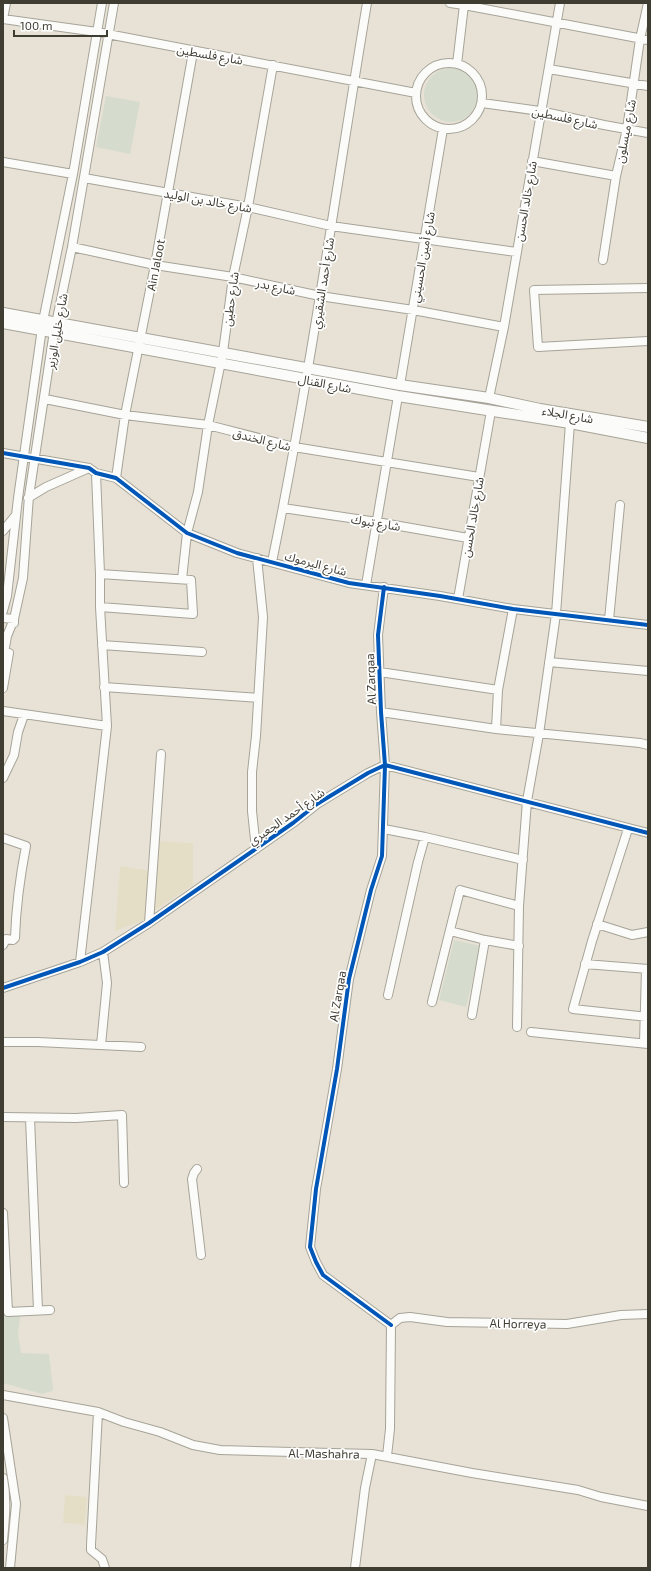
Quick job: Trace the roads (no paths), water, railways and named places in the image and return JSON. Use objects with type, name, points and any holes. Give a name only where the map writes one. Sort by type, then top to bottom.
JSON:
[{"type":"main road","name":"شارع القنال","points":[[3,313],[43,325]]},
{"type":"main road","name":"شارع القنال","points":[[3,323],[43,325],[141,337],[400,385],[489,398]]},
{"type":"main road","name":"شارع القنال","points":[[55,327],[139,348],[398,396],[570,423],[648,438]]},
{"type":"main road","name":"شارع الجلاء","points":[[489,398],[540,409],[648,427]]},
{"type":"street","points":[[3,19],[6,3]]},
{"type":"street","name":"شارع خليل الوزير","points":[[3,611],[7,596],[23,458],[43,325],[73,174],[102,3]]},
{"type":"street","name":"شارع خليل الوزير","points":[[3,659],[7,636],[14,620],[23,578],[29,496],[55,327],[72,247],[114,3]]},
{"type":"street","name":"شارع أحمد الشقيري","points":[[272,562],[308,368],[367,3]]},
{"type":"street","points":[[450,3],[464,4],[644,39]]},
{"type":"street","name":"شارع خالد الحسن","points":[[489,398],[504,327],[540,111],[549,69],[560,3]]},
{"type":"street","name":"شارع ميسلون","points":[[603,260],[616,176],[627,129],[633,83],[644,39],[648,3]]},
{"type":"street","points":[[457,64],[464,4]]},
{"type":"street","name":"شارع فلسطين","points":[[3,19],[96,32],[193,52],[273,65],[416,93]]},
{"type":"street","name":"Ain Jaloot","points":[[116,478],[125,415],[155,265],[193,52]]},
{"type":"street","points":[[440,64],[457,64],[468,68],[477,77],[482,88],[482,103],[476,116],[468,124],[458,128],[443,129],[431,124],[422,115],[417,104],[416,93],[419,81],[430,69],[440,64]]},
{"type":"street","name":"شارع حطين","points":[[182,579],[187,532],[198,492],[208,425],[223,352],[233,277],[248,207],[273,65]]},
{"type":"street","points":[[549,69],[648,86]]},
{"type":"street","name":"شارع فلسطين","points":[[482,103],[540,111],[648,133]]},
{"type":"street","name":"شارع أمين الحسيني","points":[[400,385],[443,129]]},
{"type":"street","points":[[532,161],[616,176]]},
{"type":"street","points":[[3,162],[73,174]]},
{"type":"street","name":"شارع خالد بن الوليد","points":[[84,178],[248,207],[331,226],[516,252]]},
{"type":"street","name":"شارع بدر","points":[[72,247],[155,265],[233,277],[320,296],[413,310],[504,327]]},
{"type":"street","points":[[648,288],[534,290],[538,347],[648,341]]},
{"type":"street","points":[[366,585],[398,396]]},
{"type":"street","name":"شارع الخندق","points":[[45,399],[125,415],[208,425],[294,447],[479,477]]},
{"type":"street","name":"شارع خالد الحسن","points":[[458,599],[491,411]]},
{"type":"street","points":[[517,1027],[519,906],[526,801],[539,734],[556,614],[570,423]]},
{"type":"street","name":"شارع اليرموك","points":[[3,453],[23,458],[93,470],[116,478],[187,532],[238,553],[349,583],[458,599],[513,610],[648,625]]},
{"type":"street","points":[[3,531],[29,496],[93,470],[100,574],[100,607],[107,726],[80,962]]},
{"type":"street","points":[[609,620],[620,505]]},
{"type":"street","name":"شارع تبوك","points":[[283,508],[377,522],[468,538]]},
{"type":"street","points":[[256,849],[252,811],[252,772],[258,698],[262,617],[257,558]]},
{"type":"street","points":[[100,574],[191,580],[193,614],[100,607]]},
{"type":"street","name":"Al Zarqaa","points":[[384,587],[378,635],[385,765],[382,856],[371,890],[350,979],[337,1069],[316,1189],[310,1247],[323,1275],[391,1325]]},
{"type":"street","points":[[496,729],[498,690],[513,610]]},
{"type":"street","points":[[3,618],[14,620],[3,688]]},
{"type":"street","points":[[102,645],[202,652]]},
{"type":"street","points":[[549,662],[648,671]]},
{"type":"street","points":[[380,672],[498,690]]},
{"type":"street","points":[[104,687],[258,698]]},
{"type":"street","points":[[3,711],[107,726]]},
{"type":"street","points":[[381,712],[496,729],[648,745]]},
{"type":"street","points":[[3,778],[14,755],[18,732],[24,715]]},
{"type":"street","points":[[149,923],[161,754]]},
{"type":"street","points":[[385,765],[648,833]]},
{"type":"street","name":"شارع أحمد الجعبري","points":[[3,988],[80,962],[103,952],[149,923],[256,849],[317,804],[368,773],[385,765]]},
{"type":"street","points":[[384,829],[523,860]]},
{"type":"street","points":[[628,829],[597,924],[573,1009],[647,1017]]},
{"type":"street","points":[[388,996],[416,869],[425,837]]},
{"type":"street","points":[[3,838],[26,846],[16,909],[15,938],[13,940],[6,939],[3,945]]},
{"type":"street","points":[[432,1002],[460,890],[519,906]]},
{"type":"street","points":[[597,924],[632,934],[648,932]]},
{"type":"street","points":[[450,931],[485,940],[518,946]]},
{"type":"street","points":[[472,1015],[485,940]]},
{"type":"street","points":[[102,1045],[107,982],[103,952]]},
{"type":"street","points":[[531,1032],[646,1044],[647,969],[585,964]]},
{"type":"street","points":[[3,1042],[38,1042],[141,1047]]},
{"type":"street","points":[[3,1117],[76,1118],[122,1114],[124,1183]]},
{"type":"street","points":[[30,1118],[38,1310]]},
{"type":"street","points":[[197,1169],[192,1179],[201,1255]]},
{"type":"street","points":[[3,1213],[4,1262],[8,1312],[50,1310]]},
{"type":"street","name":"Al Horreya","points":[[391,1325],[400,1318],[410,1317],[447,1322],[567,1324],[621,1315],[648,1314]]},
{"type":"street","points":[[388,1456],[390,1428],[391,1325]]},
{"type":"street","name":"Al-Mashahra","points":[[3,1395],[98,1412],[124,1422],[160,1432],[193,1445],[220,1450],[372,1454],[388,1456],[472,1473],[578,1490],[601,1497],[648,1506]]},
{"type":"street","points":[[98,1412],[91,1550],[102,1559],[105,1568]]},
{"type":"street","points":[[3,1418],[16,1504],[10,1568]]},
{"type":"street","points":[[355,1568],[365,1488],[372,1454]]},
{"type":"street","points":[[3,1478],[6,1511],[3,1540]]}]
